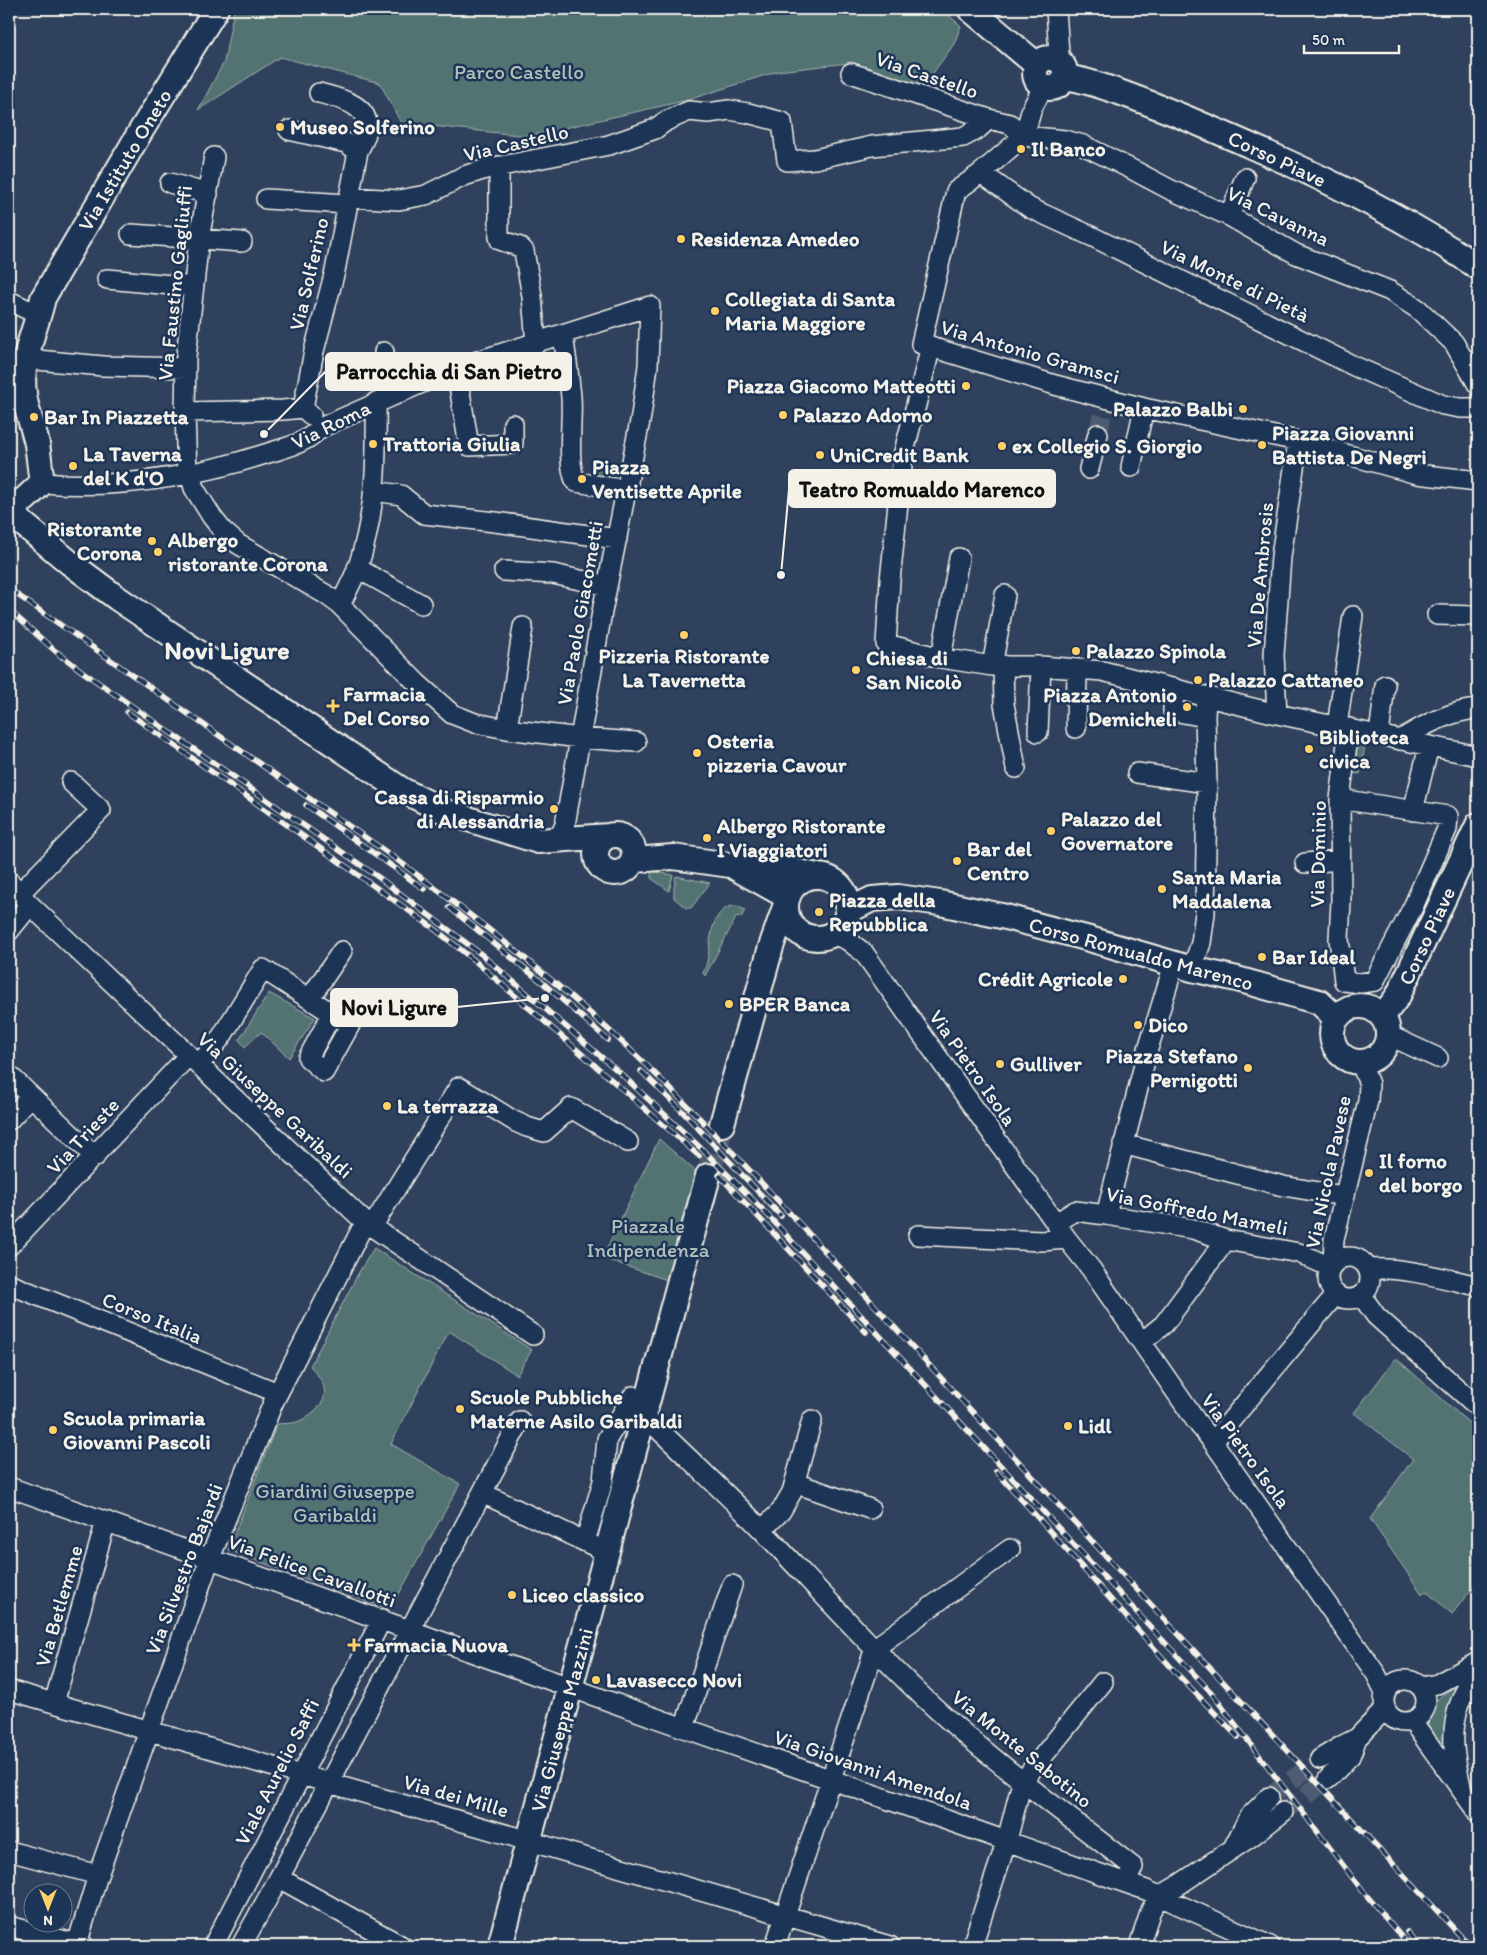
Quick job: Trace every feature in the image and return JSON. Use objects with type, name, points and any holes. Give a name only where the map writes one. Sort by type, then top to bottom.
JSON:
[{"type":"main road","name":"Via Istituto Oneto","points":[[42,482],[36,444],[24,403],[23,370],[29,341],[43,298],[139,134],[216,9]]},
{"type":"main road","points":[[970,9],[1051,72]]},
{"type":"main road","name":"Corso Piave","points":[[1051,72],[1090,82],[1158,106],[1258,148],[1369,202],[1447,246],[1478,267]]},
{"type":"main road","points":[[9,511],[25,499],[42,482]]},
{"type":"main road","name":"Corso Romualdo Marenco","points":[[9,511],[70,563],[117,598],[402,790],[446,812],[538,841],[559,838],[624,846],[673,857],[730,865],[778,868],[913,894],[940,903],[1086,938],[1319,1002],[1336,1018]]},
{"type":"main road","name":"Corso Piave","points":[[1385,1026],[1478,824]]},
{"type":"main road","points":[[559,838],[597,858],[603,868],[615,873],[625,870],[624,846],[599,845],[597,858]]},
{"type":"main road","name":"Corso Romualdo Marenco","points":[[730,865],[787,901]]},
{"type":"main road","points":[[722,1124],[775,933],[787,901],[797,883],[811,876],[824,877],[835,882],[846,894],[848,911],[843,924],[832,934],[816,938],[800,933],[795,929],[788,918],[787,901]]},
{"type":"main road","name":"Corso Romualdo Marenco","points":[[848,911],[859,904],[882,897],[898,897],[940,903]]},
{"type":"main road","points":[[769,958],[783,942],[800,933]]},
{"type":"main road","points":[[1359,1005],[1376,1011],[1385,1026],[1382,1050],[1368,1060],[1360,1062],[1351,1060],[1337,1051],[1331,1034],[1336,1018],[1342,1011],[1359,1005]]},
{"type":"main road","name":"Via Giuseppe Mazzini","points":[[500,1946],[572,1687],[640,1407],[708,1176]]},
{"type":"street","points":[[1056,9],[1059,54],[1032,108],[1024,136],[981,173],[956,191],[903,456],[890,580],[886,644],[941,658],[997,666],[1041,666],[1102,671],[1277,714],[1478,756]]},
{"type":"street","name":"Via Castello","points":[[851,73],[989,119],[1010,124],[1024,136]]},
{"type":"street","name":"Via Solferino","points":[[303,408],[314,351],[335,271],[358,151],[367,132],[362,112],[355,104],[319,94]]},
{"type":"street","name":"Via Castello","points":[[266,199],[399,200],[426,194],[464,176],[499,166],[609,145],[655,129],[666,121],[689,111],[708,113],[729,110],[782,122],[787,161],[815,159],[872,146],[963,137],[978,129],[989,119]]},
{"type":"street","points":[[289,130],[346,143],[358,151]]},
{"type":"street","name":"Via Cavanna","points":[[1024,136],[1065,140],[1083,146],[1168,189],[1229,216],[1296,254],[1390,291],[1418,310],[1454,343],[1478,385]]},
{"type":"street","name":"Via Faustino Gagliuffi","points":[[188,475],[185,412],[186,368],[199,239],[212,200],[209,181],[214,157]]},
{"type":"street","points":[[499,166],[499,237],[500,240],[520,247],[524,251],[532,296],[536,344]]},
{"type":"street","name":"Via Monte di Pietà","points":[[981,173],[1030,208],[1091,236],[1354,366],[1443,405],[1460,408],[1478,408]]},
{"type":"street","points":[[1229,216],[1245,178]]},
{"type":"street","points":[[170,183],[212,200]]},
{"type":"street","points":[[131,234],[242,242]]},
{"type":"street","points":[[107,279],[194,287]]},
{"type":"street","points":[[9,302],[39,315]]},
{"type":"street","name":"Via Roma","points":[[42,482],[78,485],[152,479],[188,475],[236,463],[304,442],[320,428],[456,368],[650,306]]},
{"type":"street","name":"Via Paolo Giacometti","points":[[559,838],[565,825],[607,586],[641,416],[648,366],[650,306]]},
{"type":"street","points":[[563,335],[570,392],[573,478],[576,482],[626,490]]},
{"type":"street","name":"Via Antonio Gramsci","points":[[926,345],[1106,403],[1144,408],[1298,441],[1417,474],[1478,481]]},
{"type":"street","points":[[340,605],[357,568],[366,537],[375,492],[384,352]]},
{"type":"street","points":[[26,359],[103,366],[186,368]]},
{"type":"street","points":[[456,368],[469,446],[513,444],[513,424]]},
{"type":"street","points":[[185,412],[303,408],[320,428]]},
{"type":"street","points":[[1132,467],[1144,408]]},
{"type":"street","points":[[1089,469],[1098,434]]},
{"type":"street","name":"Via De Ambrosis","points":[[1277,714],[1274,655],[1281,557],[1298,441]]},
{"type":"street","points":[[188,475],[212,517],[238,544],[325,594],[340,605],[410,676],[452,714],[475,723],[507,729],[580,738],[636,742]]},
{"type":"street","points":[[375,492],[401,495],[424,514],[616,539]]},
{"type":"street","points":[[941,658],[959,558]]},
{"type":"street","points":[[357,568],[421,604]]},
{"type":"street","points":[[504,571],[553,574],[607,586]]},
{"type":"street","points":[[1005,595],[997,666],[1016,768]]},
{"type":"street","points":[[1437,615],[1478,616]]},
{"type":"street","name":"Via Dominio","points":[[1344,981],[1339,939],[1341,901],[1340,799],[1343,727],[1353,616]]},
{"type":"street","points":[[507,729],[523,626]]},
{"type":"street","points":[[1038,732],[1041,666]]},
{"type":"street","points":[[1076,669],[1076,728]]},
{"type":"street","points":[[1379,735],[1385,685]]},
{"type":"street","points":[[1174,688],[1173,711],[1205,717]]},
{"type":"street","points":[[1106,1215],[1148,1049],[1183,966],[1201,943],[1205,913],[1206,697]]},
{"type":"street","points":[[1400,740],[1428,724],[1460,710],[1478,709]]},
{"type":"street","points":[[1340,799],[1413,811],[1429,746]]},
{"type":"street","points":[[1137,773],[1207,783]]},
{"type":"street","points":[[10,927],[22,915],[19,892],[101,810],[71,782]]},
{"type":"street","name":"Corso Piave","points":[[1344,981],[1360,983],[1375,981],[1414,905],[1447,829],[1448,816],[1413,811]]},
{"type":"street","points":[[1305,863],[1340,860]]},
{"type":"street","name":"Via Giuseppe Garibaldi","points":[[19,892],[369,1225],[533,1335]]},
{"type":"street","name":"Via Pietro Isola","points":[[832,934],[847,940],[864,952],[1067,1240],[1091,1269],[1196,1421],[1213,1442],[1376,1674],[1385,1700]]},
{"type":"street","points":[[333,1012],[310,998],[342,951]]},
{"type":"street","name":"Via Trieste","points":[[9,1246],[95,1157],[194,1060],[222,1036],[263,969],[310,998]]},
{"type":"street","points":[[1385,1026],[1438,1058]]},
{"type":"street","name":"Via Nicola Pavese","points":[[1331,1266],[1334,1239],[1368,1100],[1368,1084],[1360,1062]]},
{"type":"street","points":[[9,1075],[95,1157]]},
{"type":"street","name":"Via Silvestro Bajardi","points":[[80,1945],[98,1875],[148,1730],[210,1558],[278,1393],[369,1225],[459,1086],[527,1127],[544,1132],[571,1108],[628,1142]]},
{"type":"street","points":[[9,1120],[31,1096]]},
{"type":"street","points":[[1123,1144],[1283,1186],[1344,1196]]},
{"type":"street","name":"Via Goffredo Mameli","points":[[1056,1223],[1075,1211],[1106,1215],[1193,1229],[1226,1240],[1299,1253],[1331,1266]]},
{"type":"street","points":[[918,1235],[1041,1241],[1067,1240]]},
{"type":"street","points":[[1142,1342],[1164,1324],[1226,1240]]},
{"type":"street","points":[[1349,1256],[1361,1260],[1369,1269],[1370,1281],[1366,1291],[1361,1295],[1348,1299],[1336,1294],[1329,1284],[1328,1273],[1331,1266],[1337,1260],[1349,1256]]},
{"type":"street","points":[[1369,1269],[1386,1268],[1478,1286]]},
{"type":"street","name":"Corso Italia","points":[[9,1284],[278,1393]]},
{"type":"street","points":[[1213,1442],[1336,1294]]},
{"type":"street","points":[[1361,1295],[1376,1316],[1478,1407]]},
{"type":"street","points":[[482,1493],[590,1545],[603,1480],[607,1439],[640,1407]]},
{"type":"street","name":"Via Monte Sabotino","points":[[640,1407],[653,1424],[762,1530],[928,1701],[1022,1782],[1069,1816],[1133,1867],[1126,1883]]},
{"type":"street","points":[[762,1530],[781,1511],[792,1492],[812,1420]]},
{"type":"street","points":[[241,1946],[279,1878],[520,1421]]},
{"type":"street","points":[[795,1483],[870,1508]]},
{"type":"street","name":"Via Felice Cavallotti","points":[[9,1487],[572,1687]]},
{"type":"street","name":"Via Betlemme","points":[[54,1703],[106,1522]]},
{"type":"street","points":[[776,1946],[875,1648],[1010,1549]]},
{"type":"street","points":[[684,1728],[732,1585]]},
{"type":"street","name":"Viale Aurelio Saffi","points":[[213,1946],[382,1619]]},
{"type":"street","points":[[1422,1687],[1437,1684],[1475,1664]]},
{"type":"street","points":[[1462,1790],[1453,1753],[1454,1729],[1459,1705],[1471,1680],[1475,1664]]},
{"type":"street","points":[[1328,1779],[1350,1756],[1358,1738],[1385,1700],[1389,1686],[1402,1679],[1416,1682],[1422,1687],[1426,1703],[1419,1717],[1412,1721],[1404,1722],[1389,1716],[1385,1700]]},
{"type":"street","points":[[972,1946],[1007,1840],[1022,1782],[1103,1682]]},
{"type":"street","name":"Via Giovanni Amendola","points":[[572,1687],[1126,1883],[1160,1896],[1270,1946]]},
{"type":"street","name":"Via dei Mille","points":[[9,1690],[890,1946]]},
{"type":"street","points":[[1412,1721],[1478,1813]]},
{"type":"street","points":[[1320,1759],[1358,1738]]},
{"type":"street","points":[[1233,1847],[1249,1817],[1269,1797]]},
{"type":"street","points":[[1139,1946],[1151,1910],[1160,1896],[1283,1812]]},
{"type":"street","points":[[9,1851],[98,1875]]},
{"type":"street","points":[[279,1878],[402,1946]]},
{"type":"street","points":[[9,1926],[80,1945]]},
{"type":"green space","name":"Parco Castello","points":[[234,9],[942,9],[961,26],[954,44],[923,87],[848,63],[778,71],[688,100],[529,136],[401,123],[380,83],[280,57],[198,110],[224,62]]},
{"type":"green space","points":[[595,463],[611,464],[610,477],[594,477]]},
{"type":"green space","points":[[1353,738],[1366,740],[1360,774],[1349,773]]},
{"type":"green space","points":[[651,871],[673,875],[669,891],[651,878]]},
{"type":"green space","points":[[676,876],[710,883],[691,908],[686,908],[674,898]]},
{"type":"green space","points":[[731,906],[737,906],[745,910],[741,918],[737,916],[705,976],[703,973],[713,926],[722,911]]},
{"type":"green space","points":[[269,993],[315,1018],[289,1058],[261,1032],[245,1047],[239,1040]]},
{"type":"green space","name":"Piazzale Indipendenza","points":[[659,1139],[702,1177],[670,1281],[602,1258]]},
{"type":"green space","name":"Giardini Giuseppe Garibaldi","points":[[374,1248],[532,1350],[517,1375],[449,1331],[391,1444],[460,1484],[390,1610],[228,1550],[277,1424],[301,1420],[313,1412],[323,1401],[325,1395],[322,1383],[310,1366],[359,1272]]},
{"type":"green space","points":[[1396,1358],[1478,1431],[1478,1581],[1452,1614],[1426,1591],[1422,1594],[1370,1519],[1413,1459],[1354,1413]]},
{"type":"green space","points":[[1457,1686],[1446,1744],[1438,1748],[1427,1726],[1428,1712],[1435,1701]]},
{"type":"tunnel","points":[[1098,434],[1104,407]]},
{"type":"tunnel","points":[[708,1176],[722,1124]]},
{"type":"tunnel","points":[[1269,1797],[1320,1759]]},
{"type":"tunnel","points":[[1283,1812],[1328,1779]]},
{"type":"railway","points":[[9,589],[392,856],[518,952],[608,1029],[682,1100],[769,1190],[1103,1553],[1470,1946]]},
{"type":"railway","points":[[9,610],[62,657]]},
{"type":"railway","points":[[57,652],[378,877],[481,954],[619,1072],[705,1152],[762,1209],[1210,1691],[1362,1890],[1409,1946]]},
{"type":"railway","points":[[127,712],[432,927],[475,961],[699,1156]]},
{"type":"railway","points":[[306,805],[424,889]]},
{"type":"railway","points":[[449,907],[543,983],[608,1040]]},
{"type":"railway","points":[[641,1071],[680,1109],[781,1216]]},
{"type":"railway","points":[[719,1175],[866,1332]]},
{"type":"railway","points":[[996,1471],[1179,1676],[1238,1737]]},
{"type":"railway","points":[[1407,1932],[1419,1946]]},
{"type":"place","name":"Museo Solferino","points":[[280,127]]},
{"type":"place","name":"Il Banco","points":[[1021,149]]},
{"type":"place","name":"Residenza Amedeo","points":[[681,239]]},
{"type":"place","name":"Collegiata di Santa Maria Maggiore","points":[[715,311]]},
{"type":"place","name":"Piazza Giacomo Matteotti","points":[[966,386]]},
{"type":"place","name":"Palazzo Balbi","points":[[1243,409]]},
{"type":"place","name":"Palazzo Adorno","points":[[783,415]]},
{"type":"place","name":"Bar In Piazzetta","points":[[34,417]]},
{"type":"place","name":"Parrocchia di San Pietro","points":[[264,434]]},
{"type":"place","name":"Trattoria Giulia","points":[[373,444]]},
{"type":"place","name":"Piazza Giovanni Battista De Negri","points":[[1262,445]]},
{"type":"place","name":"ex Collegio S. Giorgio","points":[[1002,446]]},
{"type":"place","name":"UniCredit Bank","points":[[820,455]]},
{"type":"place","name":"La Taverna del K d'O","points":[[73,466]]},
{"type":"place","name":"Piazza Ventisette Aprile","points":[[582,479]]},
{"type":"place","name":"Ristorante Corona","points":[[152,541]]},
{"type":"place","name":"Albergo ristorante Corona","points":[[158,552]]},
{"type":"place","name":"Teatro Romualdo Marenco","points":[[781,575]]},
{"type":"place","name":"Pizzeria Ristorante La Tavernetta","points":[[684,635]]},
{"type":"place","name":"Palazzo Spinola","points":[[1076,651]]},
{"type":"place","name":"Chiesa di San Nicolò","points":[[856,670]]},
{"type":"place","name":"Palazzo Cattaneo","points":[[1198,680]]},
{"type":"place","name":"Farmacia Del Corso","points":[[333,706]]},
{"type":"place","name":"Piazza Antonio Demicheli","points":[[1187,707]]},
{"type":"place","name":"Biblioteca civica","points":[[1309,749]]},
{"type":"place","name":"Osteria pizzeria Cavour","points":[[697,753]]},
{"type":"place","name":"Cassa di Risparmio di Alessandria","points":[[554,809]]},
{"type":"place","name":"Palazzo del Governatore","points":[[1051,831]]},
{"type":"place","name":"Albergo Ristorante I Viaggiatori","points":[[707,838]]},
{"type":"place","name":"Bar del Centro","points":[[957,861]]},
{"type":"place","name":"Santa Maria Maddalena","points":[[1162,889]]},
{"type":"place","name":"Piazza della Repubblica","points":[[819,912]]},
{"type":"place","name":"Bar Ideal","points":[[1262,957]]},
{"type":"place","name":"Crédit Agricole","points":[[1123,979]]},
{"type":"place","name":"Novi Ligure","points":[[545,998]]},
{"type":"place","name":"BPER Banca","points":[[729,1004]]},
{"type":"place","name":"Dico","points":[[1138,1025]]},
{"type":"place","name":"Gulliver","points":[[1000,1064]]},
{"type":"place","name":"Piazza Stefano Pernigotti","points":[[1248,1068]]},
{"type":"place","name":"La terrazza","points":[[387,1106]]},
{"type":"place","name":"Il forno del borgo","points":[[1369,1173]]},
{"type":"place","name":"Scuole Pubbliche Materne Asilo Garibaldi","points":[[460,1409]]},
{"type":"place","name":"Lidl","points":[[1068,1426]]},
{"type":"place","name":"Scuola primaria Giovanni Pascoli","points":[[53,1430]]},
{"type":"place","name":"Liceo classico","points":[[512,1595]]},
{"type":"place","name":"Farmacia Nuova","points":[[354,1645]]},
{"type":"place","name":"Lavasecco Novi","points":[[596,1680]]},
{"type":"district","name":"Novi Ligure","points":[[227,650]]}]
